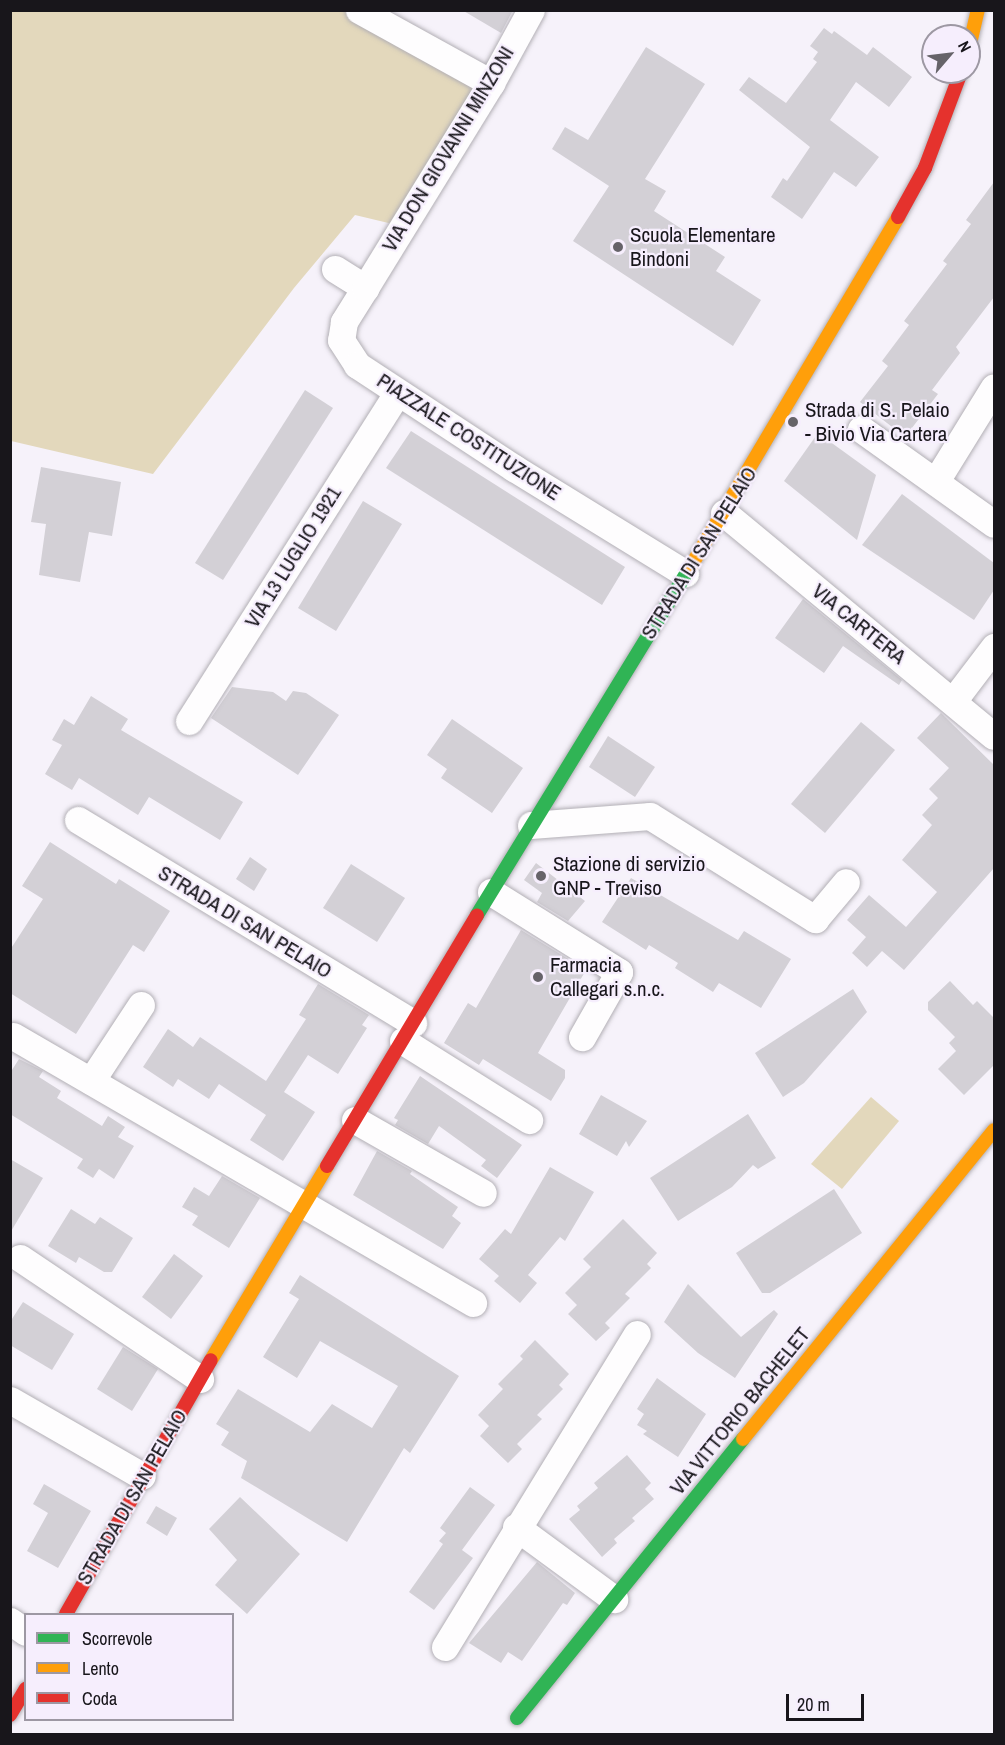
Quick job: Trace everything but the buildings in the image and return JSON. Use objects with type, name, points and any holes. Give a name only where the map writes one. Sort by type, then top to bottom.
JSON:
[{"type":"main road","name":"STRADA DI SAN PELAIO","points":[[67,1613],[142,1476],[531,825],[724,513],[925,168],[956,84]]},
{"type":"main road","name":"VIA VITTORIO BACHELET","points":[[517,1718],[994,1130]]},
{"type":"main road","points":[[10,1715],[24,1691]]},
{"type":"street","name":"VIA DON GIOVANNI MINZONI","points":[[365,288],[491,83],[531,10]]},
{"type":"street","points":[[368,13],[491,83]]},
{"type":"street","points":[[335,269],[365,288]]},
{"type":"street","name":"PIAZZALE COSTITUZIONE","points":[[365,288],[345,322],[341,340],[357,364],[397,393],[686,573]]},
{"type":"street","points":[[936,481],[994,387]]},
{"type":"street","name":"VIA 13 LUGLIO 1921","points":[[189,721],[397,393]]},
{"type":"street","points":[[861,429],[994,524]]},
{"type":"street","name":"VIA CARTERA","points":[[724,513],[994,736]]},
{"type":"street","points":[[953,701],[994,647]]},
{"type":"street","points":[[531,825],[650,816],[815,919],[846,882]]},
{"type":"street","name":"STRADA DI SAN PELAIO","points":[[78,820],[408,1032],[529,1120]]},
{"type":"street","points":[[491,892],[619,972],[582,1037]]},
{"type":"street","points":[[91,1081],[141,1005]]},
{"type":"street","points":[[13,1036],[473,1303]]},
{"type":"street","points":[[355,1120],[483,1193]]},
{"type":"street","points":[[20,1258],[200,1379]]},
{"type":"street","points":[[445,1647],[516,1527],[637,1334]]},
{"type":"street","points":[[10,1400],[142,1476]]},
{"type":"street","points":[[516,1527],[614,1599]]},
{"type":"street","points":[[10,1621],[24,1631]]},
{"type":"shaded area","points":[[11,11],[374,11],[491,83],[401,226],[355,215],[294,288],[153,474],[11,441]]},
{"type":"shaded area","points":[[871,1097],[899,1121],[842,1189],[811,1164]]},
{"type":"traffic: fast","points":[[477,915],[691,566]]},
{"type":"traffic: fast","points":[[517,1718],[743,1439]]},
{"type":"traffic: slow","points":[[975,24],[978,10]]},
{"type":"traffic: slow","points":[[691,566],[898,217]]},
{"type":"traffic: slow","points":[[743,1439],[994,1130]]},
{"type":"traffic: slow","points":[[211,1360],[327,1166]]},
{"type":"traffic: jam","points":[[898,217],[925,168],[956,84]]},
{"type":"traffic: jam","points":[[327,1166],[477,915]]},
{"type":"traffic: jam","points":[[67,1613],[211,1360]]},
{"type":"traffic: jam","points":[[10,1715],[24,1691]]},
{"type":"place","name":"Scuola Elementare Bindoni","points":[[618,247]]},
{"type":"place","name":"Strada di S. Pelaio - Bivio Via Cartera","points":[[793,422]]},
{"type":"place","name":"Stazione di servizio GNP - Treviso","points":[[541,876]]},
{"type":"place","name":"Farmacia Callegari s.n.c.","points":[[538,977]]}]
